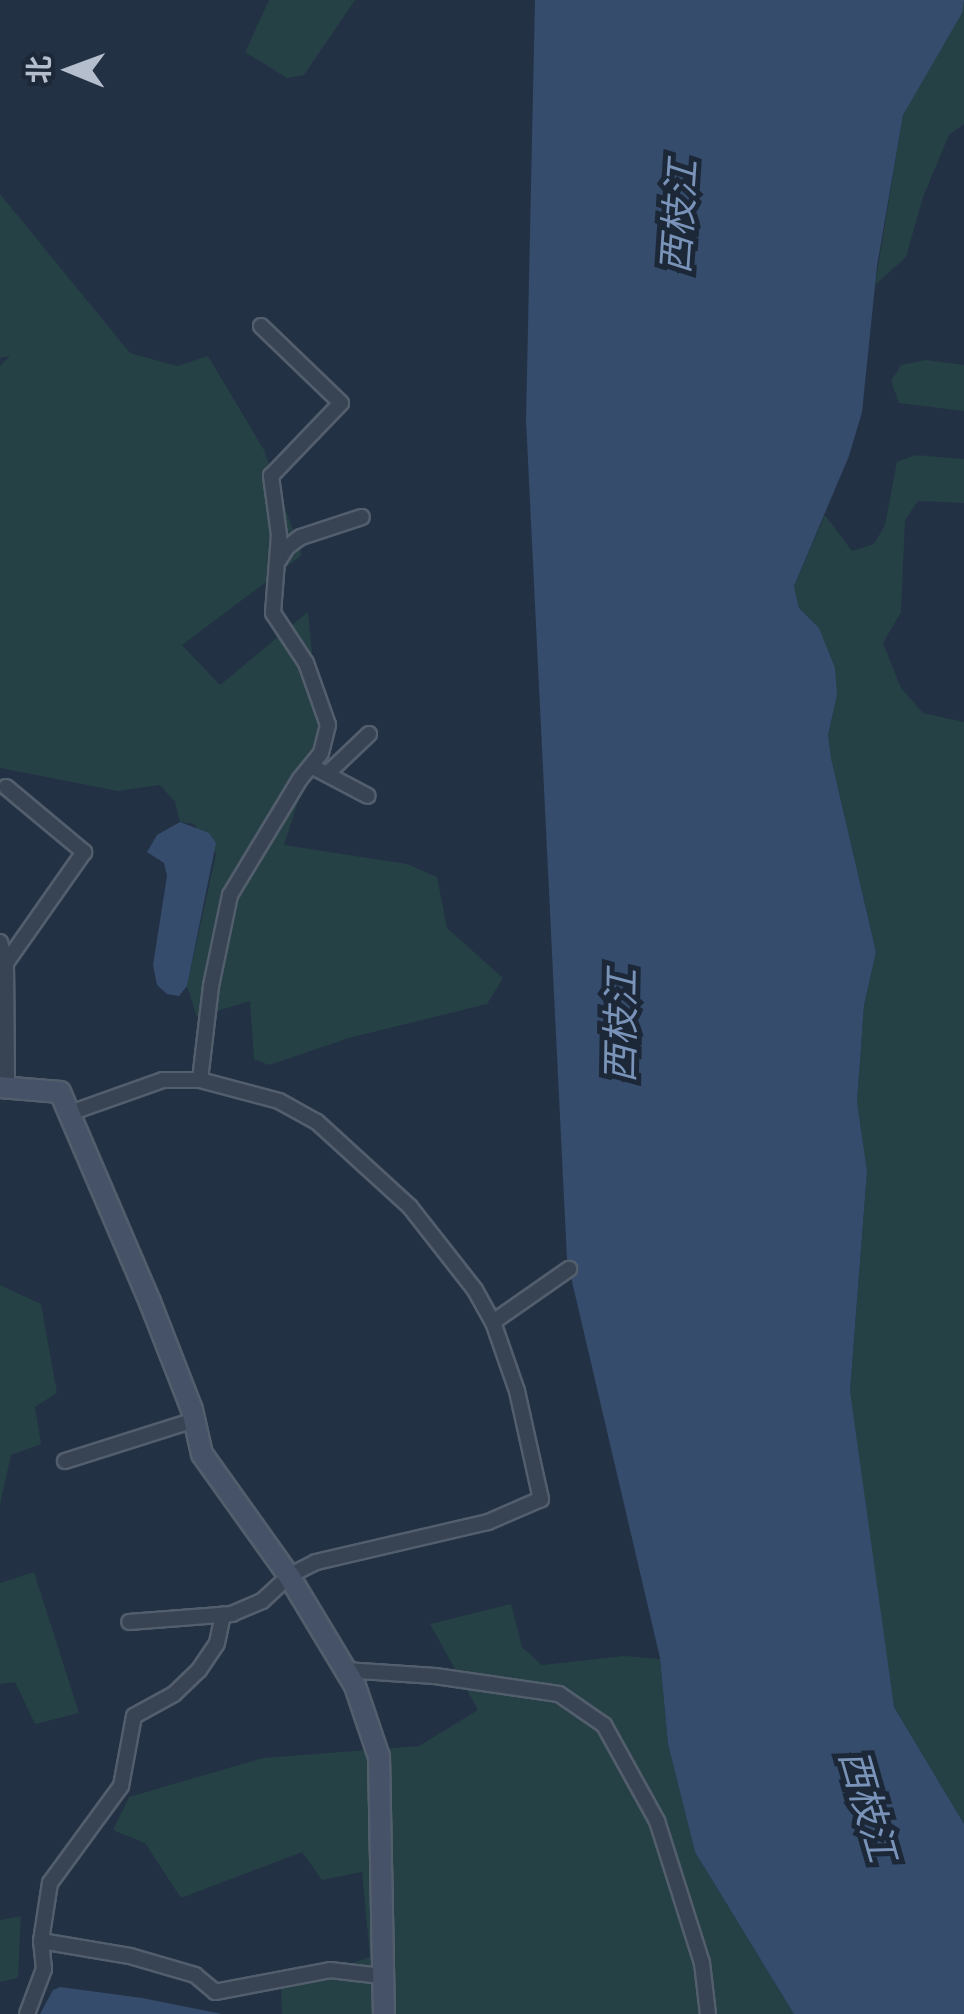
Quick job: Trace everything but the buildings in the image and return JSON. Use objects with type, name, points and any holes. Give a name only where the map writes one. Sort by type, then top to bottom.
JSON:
[{"type":"street","points":[[200,1080],[211,986],[230,895],[321,753],[328,725],[306,662],[273,613],[278,561],[271,476],[341,403],[261,326]]},
{"type":"street","points":[[278,561],[287,547],[301,538],[362,517]]},
{"type":"street","points":[[327,774],[369,734]]},
{"type":"street","points":[[311,766],[368,796]]},
{"type":"street","points":[[6,788],[84,852],[6,963]]},
{"type":"street","points":[[0,942],[6,963],[4,1087],[60,1092],[150,1302],[194,1420],[202,1454],[289,1576],[345,1670],[379,1757],[384,2014]]},
{"type":"street","points":[[70,1113],[163,1080],[200,1080],[280,1101],[317,1122],[410,1207],[493,1322],[517,1391],[542,1499],[488,1522],[316,1562],[289,1576],[262,1600],[222,1614],[129,1622]]},
{"type":"street","points":[[493,1322],[569,1269]]},
{"type":"street","points":[[65,1460],[194,1420]]},
{"type":"street","points":[[27,2014],[44,1969],[41,1941],[50,1882],[121,1786],[134,1716],[174,1694],[199,1670],[217,1643],[222,1614]]},
{"type":"street","points":[[345,1670],[435,1676],[559,1694],[604,1725],[657,1821],[702,1964],[708,2014]]},
{"type":"street","points":[[41,1941],[130,1956],[195,1975],[214,1992],[330,1970],[382,1976]]},
{"type":"green space","points":[[269,0],[355,0],[304,75],[287,78],[245,52]]},
{"type":"green space","points":[[964,2],[964,124],[949,135],[923,197],[906,257],[875,285],[903,115]]},
{"type":"green space","points":[[0,194],[130,353],[177,366],[208,356],[264,450],[302,555],[182,645],[220,685],[308,612],[320,733],[284,845],[407,864],[437,877],[447,928],[503,978],[487,1004],[349,1038],[269,1065],[254,1059],[250,1001],[197,1017],[187,986],[216,854],[194,824],[180,822],[175,802],[160,785],[118,791],[0,768],[0,366],[10,356],[0,358]]},
{"type":"green space","points":[[926,360],[964,365],[964,411],[899,403],[891,381],[901,365]]},
{"type":"green space","points":[[915,455],[964,459],[964,503],[918,501],[905,520],[901,612],[883,643],[901,688],[923,713],[964,722],[964,1824],[894,1707],[883,1647],[850,1391],[867,1171],[857,1102],[864,1005],[876,952],[831,758],[828,735],[837,695],[819,628],[799,608],[794,586],[825,515],[852,551],[874,544],[885,525],[897,462]]},
{"type":"green space","points":[[0,1285],[41,1304],[57,1393],[35,1407],[41,1444],[11,1455],[0,1505]]},
{"type":"green space","points":[[34,1572],[79,1713],[35,1724],[15,1682],[0,1684],[0,1583]]},
{"type":"green space","points":[[511,1604],[522,1647],[542,1665],[625,1656],[660,1659],[668,1744],[695,1852],[794,2014],[282,2014],[281,1989],[370,1957],[362,1872],[322,1880],[302,1852],[181,1898],[145,1843],[113,1830],[129,1797],[263,1758],[419,1746],[478,1710],[430,1624]]},
{"type":"green space","points":[[21,1916],[18,1978],[0,1982],[0,1920]]},
{"type":"water","name":"西枝江","points":[[535,0],[964,0],[962,13],[903,115],[877,266],[862,412],[849,456],[794,586],[799,608],[819,628],[835,668],[837,695],[828,735],[831,758],[876,952],[864,1005],[857,1102],[867,1171],[850,1391],[894,1707],[964,1824],[964,2014],[794,2014],[695,1852],[668,1744],[660,1658],[567,1260],[526,420]]},
{"type":"water","points":[[180,822],[209,833],[216,843],[187,986],[179,996],[167,994],[157,985],[153,965],[167,876],[164,863],[147,852],[157,835]]},
{"type":"water","points":[[60,1987],[222,2014],[40,2014],[53,1990]]}]
